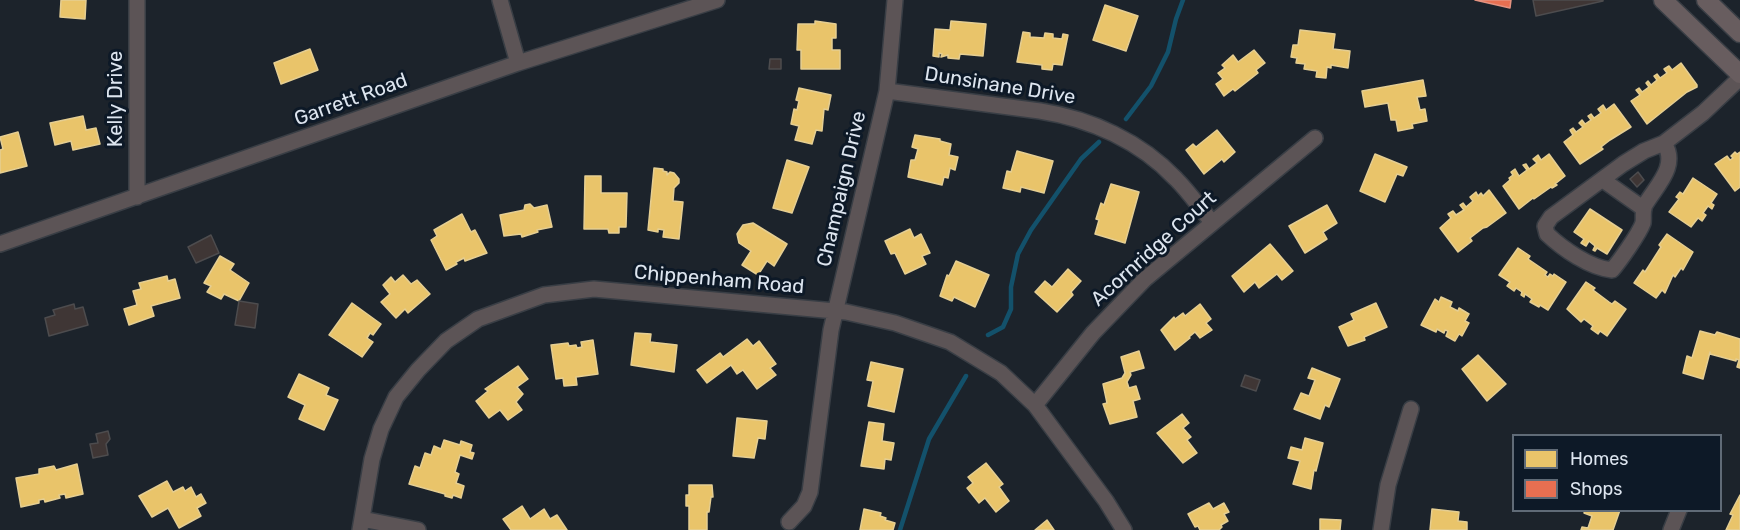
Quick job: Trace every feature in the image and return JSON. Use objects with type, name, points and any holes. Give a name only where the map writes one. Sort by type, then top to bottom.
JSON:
[{"type":"main road","points":[[1663,0],[1740,76]]},
{"type":"main road","points":[[1706,0],[1740,33]]},
{"type":"street","name":"Kelly Drive","points":[[137,0],[137,197]]},
{"type":"street","points":[[500,0],[518,63]]},
{"type":"street","name":"Garrett Road","points":[[0,244],[518,63],[717,0]]},
{"type":"street","name":"Champaign Drive","points":[[789,522],[804,506],[810,492],[835,311],[887,91],[895,0]]},
{"type":"street","points":[[1664,143],[1670,154],[1665,175],[1644,209],[1642,224],[1612,270],[1576,256],[1561,247],[1547,234],[1545,226],[1551,218],[1630,160],[1664,143],[1708,109],[1740,76]]},
{"type":"street","name":"Dunsinane Drive","points":[[887,91],[1060,114],[1100,127],[1132,144],[1155,160],[1176,179],[1212,222]]},
{"type":"street","name":"Acornridge Court","points":[[1035,405],[1076,354],[1145,279],[1315,138]]},
{"type":"street","points":[[1603,180],[1644,209]]},
{"type":"street","name":"Chippenham Road","points":[[361,525],[372,459],[381,429],[396,397],[418,369],[446,341],[478,319],[544,295],[594,289],[835,311],[895,323],[950,342],[1001,373],[1035,405],[1106,501],[1124,530]]},
{"type":"street","points":[[1381,530],[1388,484],[1411,409]]},
{"type":"street","points":[[1671,530],[1678,512]]},
{"type":"street","points":[[361,525],[418,530]]},
{"type":"building: Homes","points":[[61,0],[86,0],[85,19],[60,17]]},
{"type":"building: Homes","points":[[1105,5],[1138,16],[1126,51],[1093,40]]},
{"type":"building: Homes","points":[[815,21],[836,24],[836,38],[832,38],[832,50],[840,50],[840,69],[801,69],[801,50],[797,50],[798,24],[815,24]]},
{"type":"building: Homes","points":[[951,21],[986,24],[983,56],[960,54],[959,59],[948,58],[948,55],[941,57],[942,54],[939,53],[939,57],[933,56],[935,29],[950,30]]},
{"type":"building: Homes","points":[[1300,30],[1335,34],[1333,49],[1350,51],[1348,68],[1331,65],[1331,68],[1327,67],[1326,78],[1316,77],[1317,71],[1304,69],[1305,64],[1296,63],[1297,58],[1291,57],[1293,45],[1298,45]]},
{"type":"building: Homes","points":[[1023,32],[1030,33],[1030,37],[1044,38],[1045,33],[1053,34],[1053,38],[1062,39],[1063,34],[1068,35],[1062,65],[1053,64],[1052,70],[1042,69],[1042,65],[1017,62]]},
{"type":"building: Homes","points":[[310,49],[318,70],[281,84],[274,63]]},
{"type":"building: Homes","points":[[1254,50],[1265,63],[1256,70],[1258,73],[1235,91],[1233,89],[1224,96],[1216,84],[1223,79],[1218,73],[1225,68],[1222,65],[1233,55],[1238,62]]},
{"type":"building: Homes","points":[[1681,63],[1697,87],[1687,92],[1647,124],[1631,101],[1640,95],[1636,90],[1639,88],[1642,92],[1649,87],[1646,83],[1648,81],[1651,85],[1657,80],[1654,76],[1657,74],[1660,78],[1667,73],[1664,69],[1669,66],[1672,70]]},
{"type":"building: Homes","points":[[1423,80],[1426,96],[1417,97],[1420,110],[1425,109],[1427,121],[1412,124],[1413,128],[1398,131],[1396,120],[1391,120],[1388,103],[1365,107],[1362,91]]},
{"type":"building: Homes","points":[[799,88],[831,95],[828,110],[824,109],[822,131],[816,130],[812,144],[795,140],[799,126],[791,124],[794,109],[797,110],[799,101],[796,100]]},
{"type":"building: Homes","points":[[1614,104],[1631,127],[1610,140],[1601,147],[1603,149],[1580,164],[1564,142],[1573,135],[1570,130],[1573,128],[1576,132],[1583,127],[1579,123],[1582,120],[1585,124],[1591,120],[1588,116],[1591,114],[1594,118],[1601,113],[1598,109],[1603,105],[1606,110]]},
{"type":"building: Homes","points":[[83,116],[86,130],[96,128],[100,144],[73,150],[71,141],[55,145],[50,123]]},
{"type":"building: Homes","points":[[1217,130],[1235,152],[1224,162],[1222,159],[1204,174],[1186,150],[1193,144],[1196,147]]},
{"type":"building: Homes","points":[[18,132],[27,166],[0,173],[0,150],[3,149],[0,137]]},
{"type":"building: Homes","points":[[915,135],[940,139],[940,141],[951,144],[949,155],[958,157],[955,170],[950,168],[948,178],[944,177],[942,185],[908,177],[911,160],[915,160],[918,149],[912,147]]},
{"type":"building: Homes","points":[[1017,151],[1053,161],[1044,193],[1021,187],[1020,192],[1003,188],[1007,171],[1011,172]]},
{"type":"building: Homes","points":[[1735,152],[1737,154],[1740,152],[1740,187],[1735,191],[1715,164],[1727,156],[1730,160]]},
{"type":"building: Homes","points":[[1375,154],[1407,167],[1403,176],[1397,174],[1385,202],[1360,191]]},
{"type":"building: Homes","points":[[1549,154],[1565,176],[1555,184],[1557,185],[1533,198],[1519,209],[1503,186],[1510,180],[1509,178],[1513,175],[1511,172],[1515,169],[1519,176],[1527,170],[1523,165],[1526,164],[1529,169],[1537,163],[1533,159],[1538,155],[1541,160]]},
{"type":"building: Homes","points":[[787,160],[809,167],[792,213],[773,208]]},
{"type":"building: Homes","points":[[654,168],[663,169],[667,175],[670,172],[674,173],[679,179],[679,183],[674,188],[673,201],[683,202],[679,239],[663,237],[664,230],[658,229],[658,232],[648,230]]},
{"type":"building: Homes","points":[[585,176],[601,176],[601,193],[627,193],[626,227],[619,227],[619,233],[609,233],[608,229],[584,229]]},
{"type":"building: Homes","points":[[1693,178],[1717,194],[1711,203],[1714,205],[1712,209],[1708,206],[1703,213],[1706,215],[1702,221],[1698,218],[1691,227],[1669,212],[1679,199],[1676,197],[1680,192],[1683,194]]},
{"type":"building: Homes","points":[[1111,184],[1139,192],[1125,243],[1095,234],[1099,220],[1096,219],[1101,203],[1104,205]]},
{"type":"building: Homes","points":[[1489,190],[1506,213],[1470,238],[1472,241],[1458,252],[1440,228],[1451,218],[1448,214],[1453,211],[1456,215],[1464,210],[1460,205],[1463,203],[1466,207],[1473,201],[1470,197],[1476,192],[1478,196],[1481,193],[1483,196]]},
{"type":"building: Homes","points":[[530,204],[534,208],[547,205],[552,227],[537,230],[538,232],[522,237],[521,234],[504,236],[500,215],[524,210],[525,205]]},
{"type":"building: Homes","points":[[1327,205],[1337,223],[1323,232],[1327,239],[1305,253],[1289,226]]},
{"type":"building: Homes","points":[[1590,209],[1622,230],[1607,254],[1597,248],[1593,250],[1595,246],[1589,241],[1586,246],[1581,243],[1584,239],[1574,232]]},
{"type":"building: Homes","points":[[462,214],[471,232],[475,230],[487,253],[465,261],[464,258],[446,270],[431,240],[437,236],[434,230]]},
{"type":"building: Homes","points":[[753,223],[787,244],[774,266],[767,261],[758,275],[742,265],[751,251],[739,243],[737,234],[743,225]]},
{"type":"building: Homes","points":[[910,229],[914,238],[921,234],[930,253],[922,256],[926,264],[905,274],[895,253],[891,254],[885,241]]},
{"type":"building: Homes","points":[[1667,234],[1693,252],[1683,270],[1681,268],[1675,277],[1673,275],[1665,293],[1662,290],[1656,298],[1634,283],[1643,270],[1645,272]]},
{"type":"building: Homes","points":[[1270,244],[1293,271],[1282,280],[1277,274],[1259,288],[1255,282],[1244,292],[1232,276]]},
{"type":"building: Homes","points":[[1518,248],[1530,256],[1528,259],[1547,272],[1545,275],[1548,277],[1554,274],[1566,282],[1548,310],[1530,302],[1532,299],[1525,294],[1524,297],[1521,295],[1522,292],[1516,288],[1514,291],[1507,286],[1510,282],[1499,275]]},
{"type":"building: Homes","points":[[220,256],[234,264],[230,270],[249,283],[239,301],[224,294],[221,299],[207,292],[211,286],[204,283]]},
{"type":"building: Homes","points":[[956,261],[989,275],[975,307],[954,297],[952,301],[940,296],[947,275],[949,276]]},
{"type":"building: Homes","points":[[1068,269],[1081,281],[1071,292],[1073,295],[1057,312],[1035,292],[1045,281],[1052,287]]},
{"type":"building: Homes","points":[[403,275],[411,284],[417,280],[430,294],[408,313],[405,309],[396,318],[381,302],[390,294],[383,285],[391,277],[395,282]]},
{"type":"building: Homes","points":[[167,276],[168,281],[175,279],[180,298],[151,306],[154,316],[129,325],[124,309],[137,305],[133,291],[141,289],[139,283]]},
{"type":"building: Homes","points":[[1586,282],[1609,302],[1612,304],[1615,301],[1626,309],[1607,336],[1600,331],[1598,334],[1591,329],[1593,326],[1584,319],[1581,322],[1567,309]]},
{"type":"building: Homes","points":[[1441,297],[1452,302],[1450,307],[1458,311],[1459,308],[1469,314],[1465,321],[1469,323],[1462,336],[1459,334],[1455,341],[1446,336],[1448,331],[1445,330],[1444,333],[1437,329],[1436,332],[1421,325],[1435,299],[1439,302]]},
{"type":"building: Homes","points":[[352,303],[381,324],[373,335],[370,333],[367,338],[373,342],[362,357],[329,335]]},
{"type":"building: Homes","points":[[1376,303],[1387,327],[1364,337],[1365,340],[1348,346],[1339,327],[1354,320],[1351,314]]},
{"type":"building: Homes","points":[[1200,304],[1211,319],[1206,323],[1212,330],[1200,338],[1195,332],[1175,350],[1161,330],[1174,317],[1175,319],[1183,313],[1185,316]]},
{"type":"building: Homes","points":[[1700,331],[1715,335],[1717,332],[1740,339],[1740,368],[1737,367],[1739,360],[1710,354],[1710,352],[1703,379],[1683,373],[1687,356],[1692,358]]},
{"type":"building: Homes","points":[[635,333],[651,334],[650,342],[677,345],[674,372],[631,365]]},
{"type":"building: Homes","points":[[747,339],[753,346],[759,341],[776,364],[770,368],[776,375],[757,389],[743,370],[737,374],[731,365],[707,383],[697,370],[720,353],[723,357]]},
{"type":"building: Homes","points":[[593,340],[598,374],[576,377],[577,385],[564,386],[563,378],[556,379],[551,345],[568,343],[569,346],[576,345],[577,348],[582,347],[581,342]]},
{"type":"building: Homes","points":[[1139,351],[1144,368],[1130,372],[1131,375],[1127,382],[1129,388],[1136,386],[1140,399],[1133,401],[1137,417],[1110,424],[1103,404],[1107,403],[1103,384],[1122,378],[1125,373],[1121,357]]},
{"type":"building: Homes","points":[[1478,355],[1506,384],[1487,401],[1462,369]]},
{"type":"building: Homes","points":[[871,362],[903,369],[894,412],[868,406],[873,381],[867,380]]},
{"type":"building: Homes","points":[[518,366],[528,379],[517,387],[523,394],[516,402],[522,410],[508,420],[500,410],[489,418],[476,401],[488,391],[485,389]]},
{"type":"building: Homes","points":[[1312,368],[1340,379],[1329,407],[1325,405],[1320,419],[1294,409],[1301,393],[1309,396],[1315,380],[1308,378]]},
{"type":"building: Homes","points":[[299,374],[329,388],[326,395],[338,400],[324,430],[299,419],[305,405],[288,397]]},
{"type":"building: Homes","points":[[1182,414],[1189,423],[1183,428],[1191,437],[1187,440],[1197,453],[1183,463],[1157,433]]},
{"type":"building: Homes","points":[[737,418],[767,421],[765,439],[758,438],[754,458],[733,456]]},
{"type":"building: Homes","points":[[869,422],[884,424],[882,441],[894,443],[891,460],[885,459],[884,469],[861,466]]},
{"type":"building: Homes","points":[[1305,438],[1323,443],[1316,471],[1314,470],[1311,489],[1293,484],[1300,461],[1288,458],[1291,447],[1302,450]]},
{"type":"building: Homes","points":[[444,440],[460,445],[461,441],[472,445],[470,452],[474,453],[472,459],[460,455],[455,472],[459,474],[456,483],[464,486],[461,498],[453,495],[452,498],[409,484],[415,466],[420,468],[425,453],[431,455],[434,446],[441,449]]},
{"type":"building: Homes","points":[[986,463],[1003,484],[999,487],[1009,501],[996,512],[985,498],[979,503],[967,488],[973,483],[968,477]]},
{"type":"building: Homes","points":[[77,464],[83,494],[66,498],[65,494],[59,495],[60,498],[45,502],[44,499],[39,500],[39,503],[21,507],[16,478],[39,474],[39,469],[54,466],[56,470]]},
{"type":"building: Homes","points":[[167,481],[173,492],[183,487],[185,491],[191,487],[196,497],[201,494],[206,503],[197,508],[201,516],[179,528],[168,508],[152,517],[139,496]]},
{"type":"building: Homes","points":[[689,485],[712,485],[713,497],[711,497],[709,512],[707,512],[707,530],[689,530],[689,506],[686,506],[686,495],[689,495]]},
{"type":"building: Homes","points":[[1740,495],[1740,530],[1726,530],[1733,515],[1730,514]]},
{"type":"building: Homes","points":[[1209,503],[1213,509],[1224,503],[1229,512],[1224,514],[1228,521],[1221,525],[1219,530],[1200,530],[1198,526],[1195,527],[1188,514]]},
{"type":"building: Homes","points":[[522,506],[530,519],[544,509],[550,519],[557,515],[567,530],[511,530],[503,519]]},
{"type":"building: Homes","points":[[864,509],[881,513],[880,516],[886,518],[885,520],[895,523],[893,530],[860,530]]},
{"type":"building: Homes","points":[[1432,509],[1459,512],[1458,521],[1467,522],[1467,530],[1430,530]]},
{"type":"building: Homes","points":[[1619,512],[1613,530],[1581,530],[1582,527],[1588,528],[1592,516],[1584,513]]},
{"type":"building: Homes","points":[[1320,519],[1341,520],[1340,530],[1320,530]]},
{"type":"building: Homes","points":[[1047,520],[1054,530],[1035,530]]},
{"type":"building: Shops","points":[[1475,0],[1511,0],[1510,8]]},
{"type":"building: Other","points":[[1533,0],[1603,0],[1603,1],[1536,16]]},
{"type":"building: Other","points":[[770,59],[781,59],[781,69],[769,69]]},
{"type":"building: Other","points":[[1638,172],[1644,180],[1637,187],[1630,179]]},
{"type":"building: Other","points":[[211,235],[219,253],[196,263],[188,247]]},
{"type":"building: Other","points":[[239,301],[258,304],[255,328],[235,325]]},
{"type":"building: Other","points":[[74,304],[75,309],[83,307],[88,325],[49,336],[45,318],[55,315],[53,310]]},
{"type":"building: Other","points":[[1245,375],[1260,380],[1256,391],[1241,386]]},
{"type":"building: Other","points":[[108,431],[110,439],[106,444],[108,455],[93,458],[90,444],[98,443],[96,434]]},
{"type":"waterway","points":[[1126,119],[1151,86],[1168,52],[1183,0]]},
{"type":"waterway","points":[[988,335],[1003,327],[1011,309],[1011,287],[1018,254],[1031,230],[1081,159],[1099,142]]},
{"type":"waterway","points":[[900,530],[929,439],[966,376]]}]
